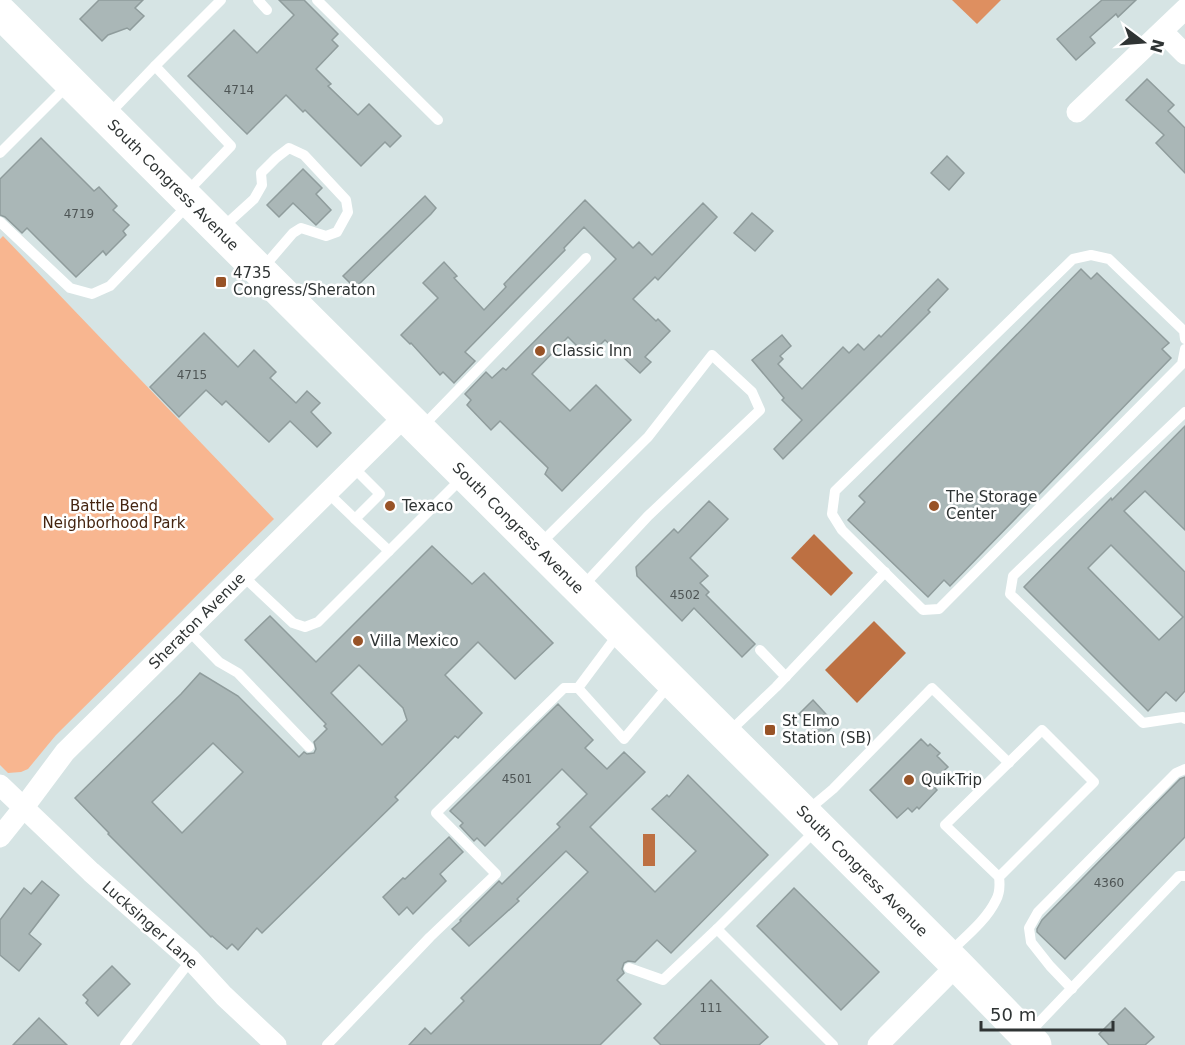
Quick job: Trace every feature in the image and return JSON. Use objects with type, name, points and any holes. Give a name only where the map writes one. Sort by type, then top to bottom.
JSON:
[{"type":"main road","name":"South Congress Avenue","points":[[0,12],[1031,1041]]},
{"type":"street","points":[[1077,112],[1185,9]]},
{"type":"street","points":[[1163,32],[1185,54]]},
{"type":"street","name":"Sheraton Avenue","points":[[0,837],[65,752],[353,466],[413,422]]},
{"type":"street","name":"Lucksinger Lane","points":[[0,784],[91,872],[191,960],[220,992],[276,1045]]},
{"type":"street","points":[[878,1045],[951,960]]},
{"type":"lane","points":[[106,118],[221,0]]},
{"type":"lane","points":[[258,0],[267,10]]},
{"type":"lane","points":[[317,0],[438,120]]},
{"type":"lane","points":[[0,222],[70,288],[92,294],[111,286],[231,146],[155,66]]},
{"type":"lane","points":[[0,153],[71,82]]},
{"type":"lane","points":[[219,231],[254,199],[262,185],[261,173],[276,158],[289,148],[304,155],[346,200],[348,212],[337,232],[326,236],[301,228],[293,233],[260,272]]},
{"type":"lane","points":[[1185,339],[1184,331],[1108,259],[1091,255],[1073,259],[835,491],[832,514],[842,530],[922,610],[939,609],[1182,364],[1185,349]]},
{"type":"lane","points":[[413,422],[586,258]]},
{"type":"lane","points":[[538,547],[648,437],[711,355],[752,392],[760,410],[648,516],[580,589]]},
{"type":"lane","points":[[1185,412],[1012,576],[1010,594],[1143,723],[1183,717],[1185,719]]},
{"type":"lane","points":[[353,466],[380,494],[356,519]]},
{"type":"lane","points":[[243,576],[293,623],[305,627],[318,622],[465,474]]},
{"type":"lane","points":[[327,492],[388,551]]},
{"type":"lane","points":[[726,735],[786,677],[885,572]]},
{"type":"lane","points":[[188,630],[219,662],[238,673],[309,747]]},
{"type":"lane","points":[[578,688],[621,631]]},
{"type":"lane","points":[[760,650],[786,677]]},
{"type":"lane","points":[[327,1045],[429,937],[496,874],[436,813],[564,688],[578,688],[624,738],[672,682]]},
{"type":"lane","points":[[629,968],[663,980],[717,929],[811,821],[833,789],[932,688],[1009,763]]},
{"type":"lane","points":[[951,960],[986,915],[1000,888],[999,877],[945,825],[1042,730],[1094,782],[999,877]]},
{"type":"lane","points":[[1072,989],[1031,942],[1029,928],[1038,912],[1176,773],[1185,769]]},
{"type":"lane","points":[[1031,1041],[1072,989],[1179,876],[1185,876]]},
{"type":"lane","points":[[717,929],[832,1045]]},
{"type":"lane","points":[[124,1045],[191,960]]},
{"type":"green space","name":"Battle Bend Neighborhood Park","points":[[3,236],[274,519],[56,735],[28,769],[8,773],[0,765],[0,239]]},
{"type":"shaded area","points":[[952,0],[1001,0],[977,24]]},
{"type":"shaded area","points":[[814,534],[853,573],[831,596],[791,558]]},
{"type":"shaded area","points":[[874,621],[906,653],[857,703],[825,670]]},
{"type":"shaded area","points":[[643,834],[655,834],[655,866],[643,866]]},
{"type":"building","points":[[99,0],[143,0],[135,8],[144,16],[130,30],[127,28],[108,35],[102,41],[80,19]]},
{"type":"building","points":[[279,0],[304,0],[338,34],[332,40],[338,46],[316,69],[331,84],[328,86],[358,115],[369,104],[401,136],[390,147],[385,142],[361,166],[305,110],[303,112],[286,95],[247,134],[188,76],[234,30],[257,53],[294,15]]},
{"type":"building","points":[[1102,0],[1136,0],[1118,17],[1116,14],[1090,37],[1095,43],[1076,60],[1057,39]]},
{"type":"building","points":[[1147,79],[1174,105],[1168,111],[1185,128],[1185,173],[1156,143],[1164,135],[1126,100]]},
{"type":"building","points":[[41,138],[94,191],[99,187],[117,206],[113,210],[129,225],[123,231],[126,235],[106,255],[103,251],[76,277],[27,228],[22,233],[0,215],[0,179]]},
{"type":"building","points":[[947,156],[964,173],[949,190],[931,173]]},
{"type":"building","points":[[303,169],[322,188],[316,194],[331,210],[316,225],[293,203],[279,217],[267,205]]},
{"type":"building","points":[[425,196],[436,208],[355,288],[343,276]]},
{"type":"building","name":"Classic Inn","points":[[585,200],[633,248],[639,242],[652,255],[703,203],[717,217],[658,280],[655,277],[633,299],[670,331],[645,357],[651,362],[640,373],[605,340],[588,357],[568,337],[532,374],[570,411],[596,385],[631,420],[562,491],[545,474],[548,468],[500,421],[491,430],[467,405],[471,400],[465,394],[486,372],[492,378],[503,368],[506,370],[616,259],[584,227],[564,248],[565,250],[465,352],[475,361],[454,383],[443,372],[440,375],[401,335],[438,298],[423,283],[444,262],[457,276],[454,278],[484,310],[506,287],[504,284]]},
{"type":"building","points":[[752,213],[773,231],[755,251],[734,233]]},
{"type":"building","points":[[1081,269],[1091,279],[1097,273],[1169,343],[1162,349],[1171,358],[950,586],[944,580],[928,597],[848,520],[865,502],[859,496]]},
{"type":"building","points":[[938,279],[948,289],[928,310],[930,312],[783,459],[774,449],[802,420],[782,400],[784,398],[752,360],[782,335],[791,346],[780,356],[783,359],[778,364],[802,389],[843,347],[849,353],[858,344],[864,350],[879,335],[881,337]]},
{"type":"building","points":[[204,333],[238,367],[254,350],[276,372],[270,378],[296,403],[307,391],[320,403],[311,412],[331,433],[317,447],[290,421],[269,442],[226,401],[222,405],[206,390],[179,417],[150,387]]},
{"type":"building","points":[[1185,426],[1185,530],[1145,491],[1124,511],[1185,572],[1185,691],[1176,701],[1166,692],[1148,711],[1024,587],[1111,498],[1112,500]],"holes":[[[1111,545],[1183,617],[1159,640],[1088,568]]]},
{"type":"building","points":[[709,501],[728,519],[690,558],[708,576],[700,583],[709,592],[706,595],[755,644],[742,657],[694,608],[682,621],[637,576],[636,567],[674,529],[678,533]]},
{"type":"building","points":[[432,546],[472,584],[484,573],[553,643],[515,679],[478,642],[445,675],[482,713],[458,738],[455,736],[395,797],[398,800],[262,933],[257,928],[238,950],[232,944],[227,949],[211,937],[75,798],[200,673],[238,696],[299,757],[304,752],[314,753],[316,749],[314,742],[327,729],[324,726],[326,724],[245,640],[270,616],[316,662]],"holes":[[[359,665],[403,708],[407,720],[382,745],[331,693]],[[213,743],[243,772],[182,833],[152,802]]]},
{"type":"building","points":[[813,700],[835,724],[822,737],[799,714]]},
{"type":"building","points":[[558,704],[593,740],[585,748],[607,769],[624,752],[645,772],[590,827],[655,892],[696,851],[652,809],[667,795],[669,797],[688,775],[768,855],[671,953],[657,940],[635,962],[624,963],[622,969],[624,973],[617,980],[641,1004],[600,1045],[409,1045],[425,1028],[431,1034],[464,1001],[461,998],[588,872],[566,851],[517,899],[519,901],[469,946],[452,929],[499,881],[502,884],[560,827],[557,824],[587,794],[562,769],[485,846],[477,838],[474,841],[460,826],[463,823],[450,811]]},
{"type":"building","name":"QuikTrip","points":[[921,739],[940,753],[937,756],[948,767],[936,778],[940,782],[935,788],[937,790],[919,809],[917,807],[912,812],[908,808],[897,818],[870,790]]},
{"type":"building","points":[[1185,777],[1185,837],[1065,959],[1037,932],[1042,920],[1180,779]]},
{"type":"building","points":[[449,837],[463,852],[440,874],[446,881],[413,914],[407,907],[399,915],[383,897]]},
{"type":"building","points":[[42,881],[59,895],[29,934],[41,944],[19,971],[0,955],[0,920],[24,888],[31,894]]},
{"type":"building","points":[[794,888],[879,972],[841,1010],[757,926]]},
{"type":"building","points":[[112,966],[130,984],[98,1016],[86,1003],[88,1000],[83,995]]},
{"type":"building","points":[[711,980],[768,1037],[759,1045],[661,1045],[654,1038]]},
{"type":"building","points":[[1125,1008],[1154,1037],[1145,1045],[1109,1045],[1099,1034]]},
{"type":"building","points":[[39,1018],[67,1045],[13,1045]]},
{"type":"place","name":"4735 Congress/Sheraton","points":[[221,282]]},
{"type":"place","name":"Classic Inn","points":[[540,351]]},
{"type":"place","name":"Texaco","points":[[390,506]]},
{"type":"place","name":"The Storage Center","points":[[934,506]]},
{"type":"place","name":"Villa Mexico","points":[[358,641]]},
{"type":"place","name":"St Elmo Station (SB)","points":[[770,730]]},
{"type":"place","name":"QuikTrip","points":[[909,780]]}]
